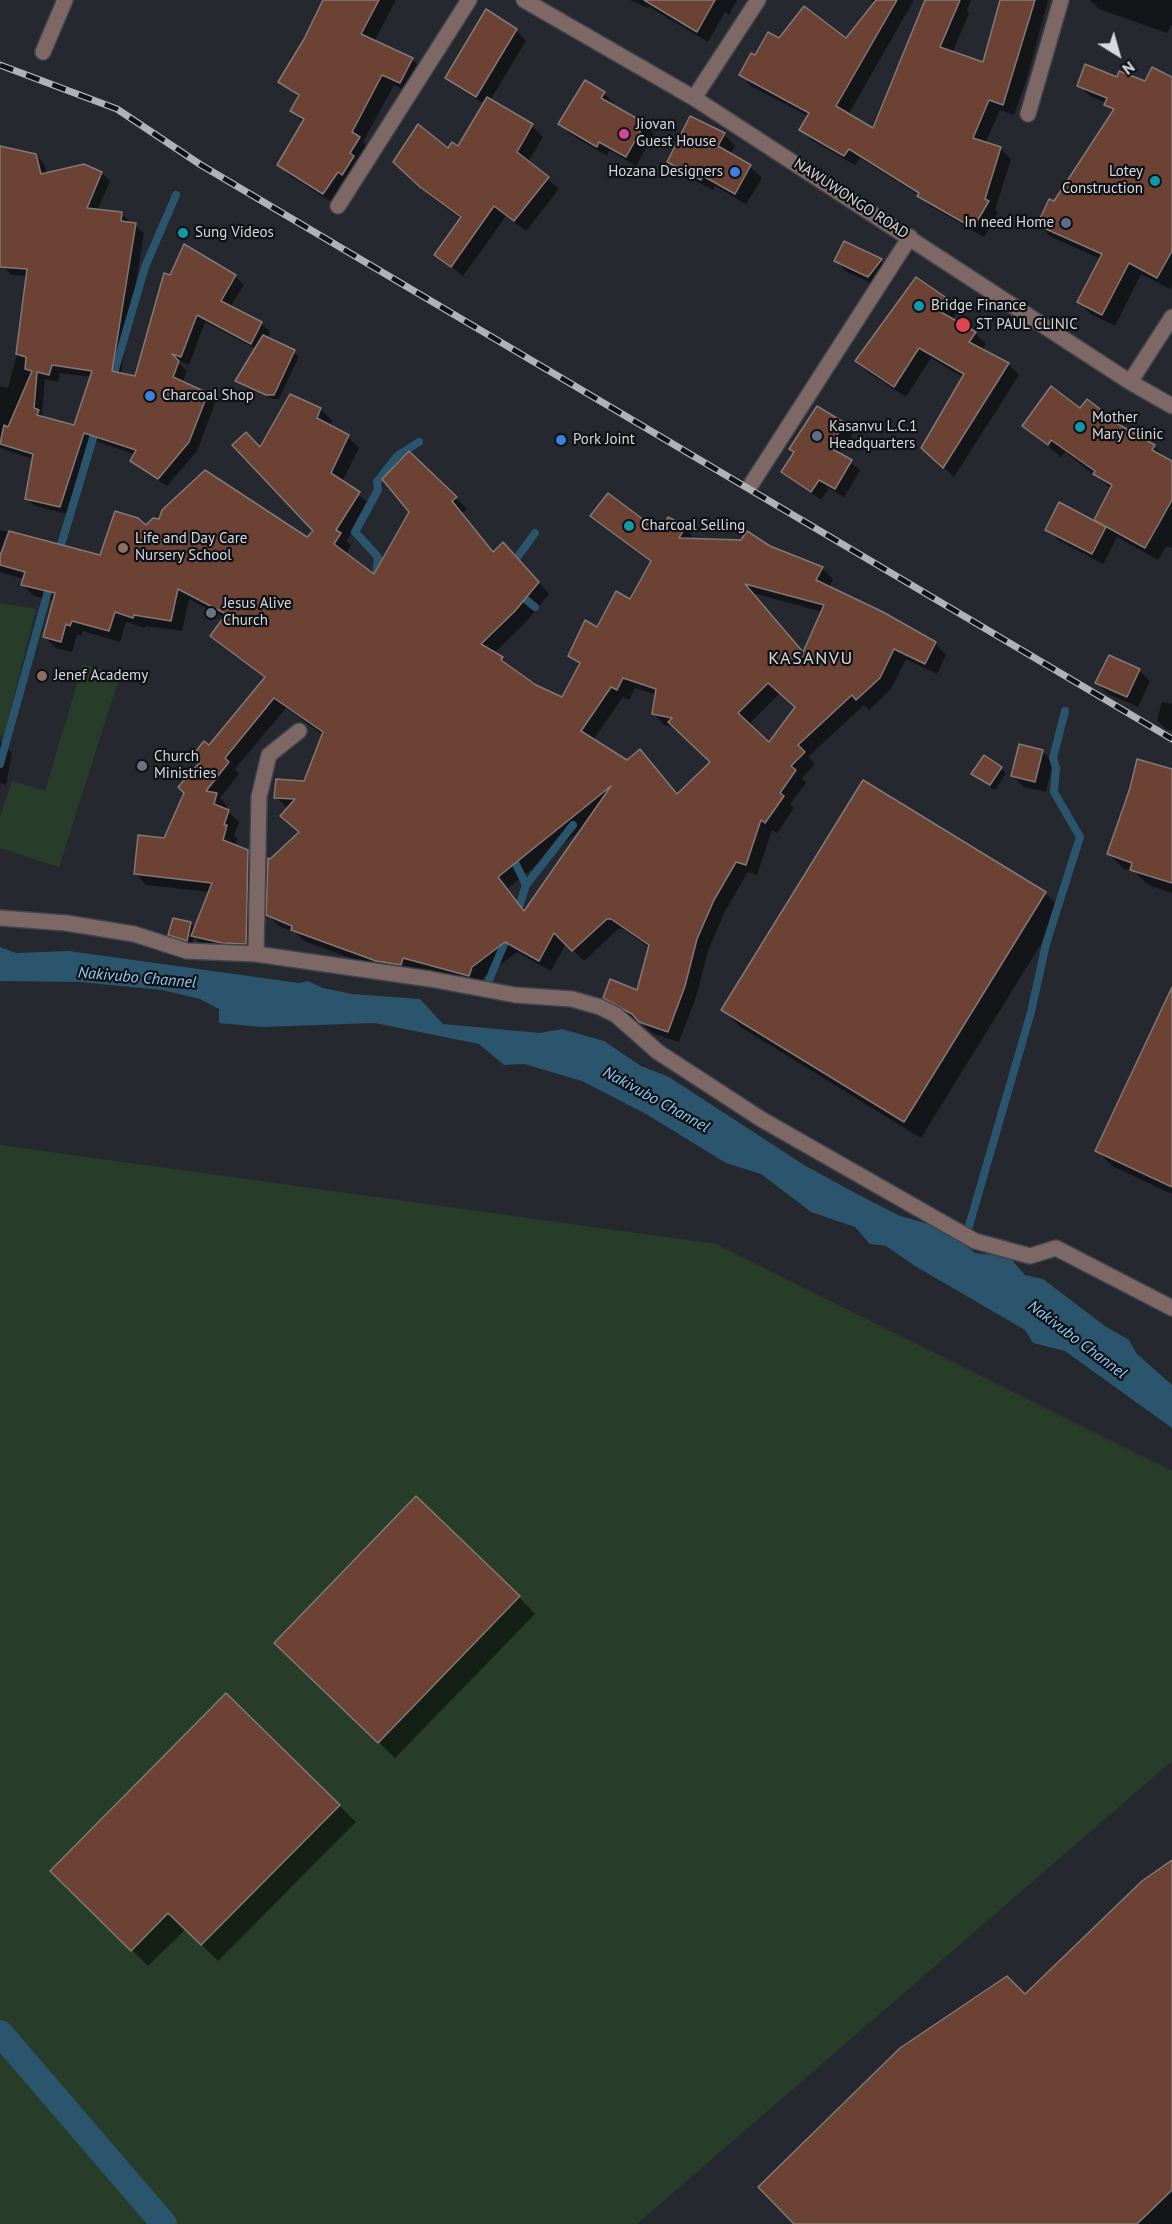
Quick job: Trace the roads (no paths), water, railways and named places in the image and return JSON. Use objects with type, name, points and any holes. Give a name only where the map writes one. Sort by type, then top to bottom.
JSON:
[{"type":"street","points":[[43,52],[65,0]]},
{"type":"street","points":[[339,206],[469,0]]},
{"type":"street","name":"NAWUWONGO ROAD","points":[[524,0],[694,98],[1130,382],[1172,406]]},
{"type":"street","points":[[694,98],[759,0]]},
{"type":"street","points":[[1028,114],[1061,0]]},
{"type":"street","points":[[752,483],[910,237]]},
{"type":"street","points":[[1130,382],[1172,318]]},
{"type":"street","points":[[256,954],[259,796],[270,755],[299,731]]},
{"type":"street","points":[[0,918],[66,923],[134,934],[187,951],[256,954],[515,995],[572,999],[600,1006],[616,1015],[658,1052],[761,1119],[975,1241],[1030,1256],[1056,1248],[1172,1308]]},
{"type":"water","name":"Nakivubo Channel","points":[[0,947],[16,953],[69,951],[299,983],[308,981],[323,988],[352,994],[420,999],[443,1024],[540,1033],[562,1029],[604,1041],[641,1066],[669,1077],[804,1165],[859,1195],[900,1216],[944,1228],[975,1253],[1009,1257],[1025,1275],[1043,1279],[1105,1326],[1129,1340],[1137,1354],[1172,1385],[1172,1428],[1065,1351],[1033,1343],[1025,1330],[915,1266],[886,1246],[870,1244],[855,1227],[811,1212],[761,1174],[726,1163],[646,1114],[582,1081],[524,1064],[504,1065],[479,1044],[375,1023],[262,1027],[219,1023],[219,1009],[200,999],[162,990],[80,982],[0,981]]},
{"type":"waterway","points":[[112,380],[145,267],[176,195]]},
{"type":"waterway","points":[[58,555],[96,428]]},
{"type":"waterway","points":[[376,577],[378,557],[355,532],[378,490],[377,482],[397,456],[419,442]]},
{"type":"waterway","points":[[511,566],[535,533]]},
{"type":"waterway","points":[[0,764],[50,584]]},
{"type":"waterway","points":[[519,594],[535,607]]},
{"type":"waterway","points":[[969,1226],[1031,1012],[1046,944],[1080,837],[1054,792],[1056,768],[1053,758],[1065,711]]},
{"type":"waterway","points":[[526,885],[573,825]]},
{"type":"waterway","points":[[511,854],[526,885],[517,913]]},
{"type":"waterway","points":[[486,987],[508,935]]},
{"type":"waterway","points":[[0,2033],[164,2224]]},
{"type":"railway","points":[[0,65],[117,109],[201,165],[1172,739]]},
{"type":"place","name":"Jiovan Guest House","points":[[624,134]]},
{"type":"place","name":"Hozana Designers","points":[[735,172]]},
{"type":"place","name":"Lotey Construction","points":[[1155,181]]},
{"type":"place","name":"In need Home","points":[[1066,223]]},
{"type":"place","name":"Sung Videos","points":[[183,233]]},
{"type":"place","name":"Bridge Finance","points":[[919,306]]},
{"type":"place","name":"ST PAUL CLINIC","points":[[963,325]]},
{"type":"place","name":"Charcoal Shop","points":[[150,396]]},
{"type":"place","name":"Mother Mary Clinic","points":[[1080,427]]},
{"type":"place","name":"Kasanvu L.C.1 Headquarters","points":[[817,436]]},
{"type":"place","name":"Pork Joint","points":[[561,440]]},
{"type":"place","name":"Charcoal Selling","points":[[629,526]]},
{"type":"place","name":"Life and Day Care Nursery School","points":[[123,548]]},
{"type":"place","name":"Jesus Alive Church","points":[[211,613]]},
{"type":"place","name":"Jenef Academy","points":[[42,676]]},
{"type":"place","name":"Church Ministries","points":[[142,766]]},
{"type":"district","name":"KASANVU","points":[[811,659]]}]
